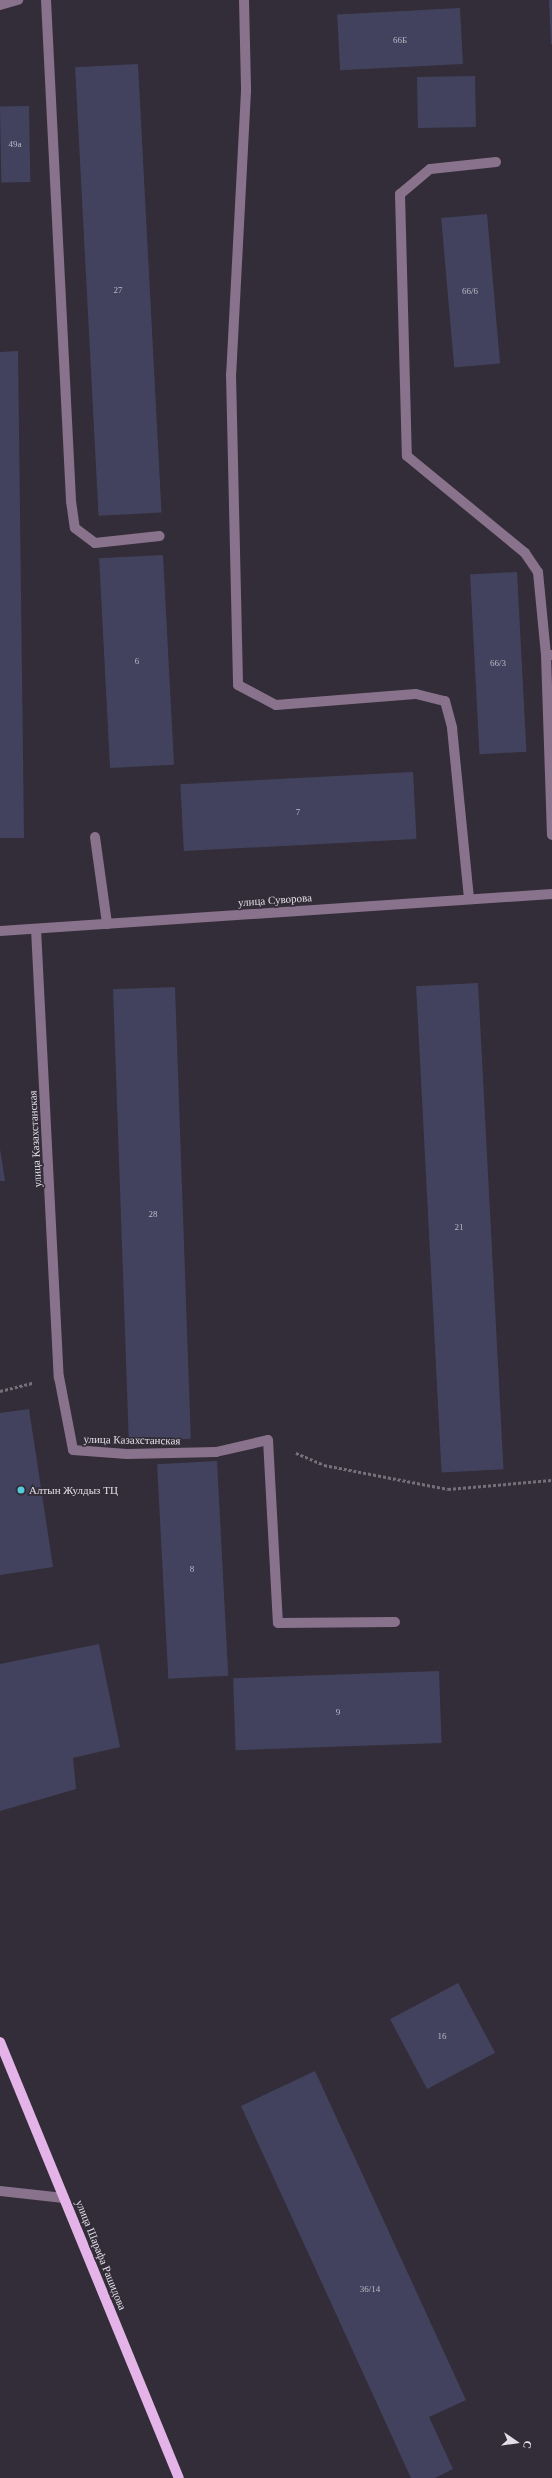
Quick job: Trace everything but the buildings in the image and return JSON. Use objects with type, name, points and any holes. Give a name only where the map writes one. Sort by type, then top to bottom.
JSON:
[{"type":"main road","name":"улица Шарафа Рашидова","points":[[0,2042],[179,2478]]},
{"type":"street","points":[[0,5],[18,0]]},
{"type":"street","points":[[46,0],[71,501],[75,528],[95,543],[160,536]]},
{"type":"street","points":[[244,0],[246,91],[231,374],[238,685],[276,705],[416,694],[445,701],[452,728],[469,899]]},
{"type":"street","points":[[496,162],[430,169],[400,194],[407,456],[525,553],[538,572],[549,655],[552,835]]},
{"type":"street","points":[[95,837],[107,924]]},
{"type":"street","name":"улица Суворова","points":[[0,931],[552,894]]},
{"type":"street","name":"улица Казахстанская","points":[[36,929],[59,1377],[73,1450],[127,1454],[216,1452],[268,1440]]},
{"type":"street","points":[[268,1440],[278,1623],[395,1622]]},
{"type":"street","points":[[0,2191],[64,2198]]},
{"type":"path","points":[[0,1391],[59,1377]]},
{"type":"path","points":[[268,1440],[324,1466],[448,1489],[552,1480]]},
{"type":"place","name":"Алтын Жулдыз ТЦ","points":[[21,1490]]}]
